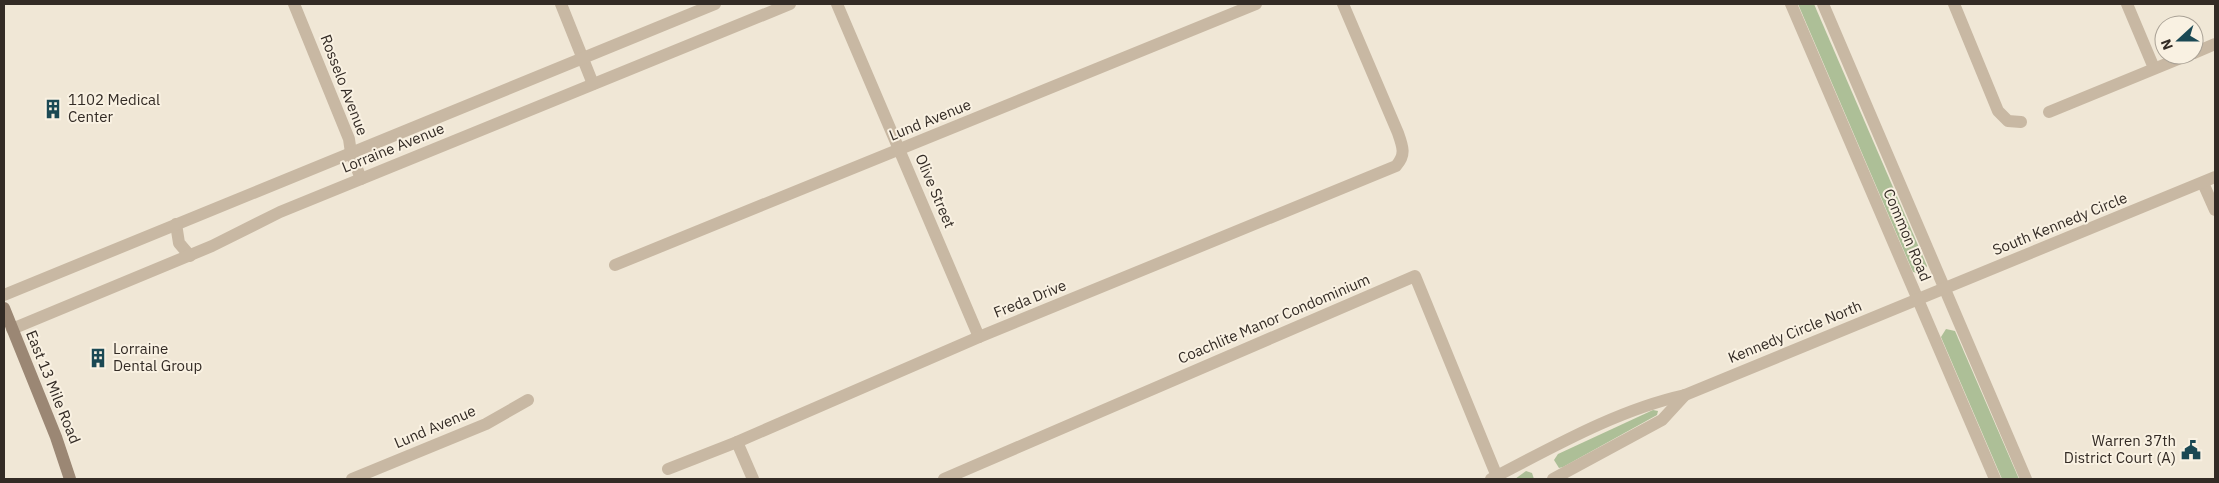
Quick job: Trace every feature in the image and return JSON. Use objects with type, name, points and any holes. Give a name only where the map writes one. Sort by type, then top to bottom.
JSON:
[{"type":"main road","name":"East 13 Mile Road","points":[[4,308],[8,328],[56,437],[70,479]]},
{"type":"street","name":"Rosselo Avenue","points":[[294,4],[349,139],[350,153],[361,179]]},
{"type":"street","points":[[561,4],[593,84]]},
{"type":"street","name":"Lorraine Avenue","points":[[4,295],[715,4]]},
{"type":"street","name":"Lorraine Avenue","points":[[8,328],[190,256],[226,240],[263,218],[790,4]]},
{"type":"street","name":"Olive Street","points":[[837,4],[979,337]]},
{"type":"street","name":"Lund Avenue","points":[[615,265],[1256,4]]},
{"type":"street","name":"Freda Drive","points":[[668,469],[737,442],[979,337],[1396,166],[1403,159],[1403,149],[1398,133],[1343,4]]},
{"type":"street","name":"Common Road","points":[[1791,4],[1995,479]]},
{"type":"street","name":"Common Road","points":[[1823,4],[2026,479]]},
{"type":"street","points":[[1954,4],[1998,111],[2008,121],[2021,122]]},
{"type":"street","points":[[2127,4],[2154,68]]},
{"type":"street","points":[[2049,112],[2162,65]]},
{"type":"street","name":"South Kennedy Circle","points":[[1917,300],[2215,177]]},
{"type":"street","points":[[2203,183],[2215,210]]},
{"type":"street","points":[[176,224],[179,243],[190,256]]},
{"type":"street","name":"Coachlite Manor Condominium","points":[[944,479],[1415,276],[1496,478]]},
{"type":"street","name":"Kennedy Circle North","points":[[1496,478],[1607,422],[1654,402],[1685,395],[1917,300]]},
{"type":"street","name":"Kennedy Circle North","points":[[1553,479],[1662,420],[1685,395]]},
{"type":"street","name":"Lund Avenue","points":[[352,479],[486,424],[528,400]]},
{"type":"street","points":[[737,442],[753,479]]},
{"type":"green space","points":[[1798,4],[1814,4],[1927,266],[1922,274],[1913,272]]},
{"type":"green space","points":[[1946,329],[1955,331],[2019,479],[2002,479],[1941,337]]},
{"type":"green space","points":[[1653,410],[1658,411],[1657,415],[1563,467],[1559,468],[1554,460],[1558,454]]},
{"type":"green space","points":[[1526,471],[1532,473],[1534,479],[1515,479]]},
{"type":"place","name":"1102 Medical Center","points":[[53,109]]},
{"type":"place","name":"Lorraine Dental Group","points":[[98,358]]},
{"type":"place","name":"Warren 37th District Court (A)","points":[[2191,450]]}]
